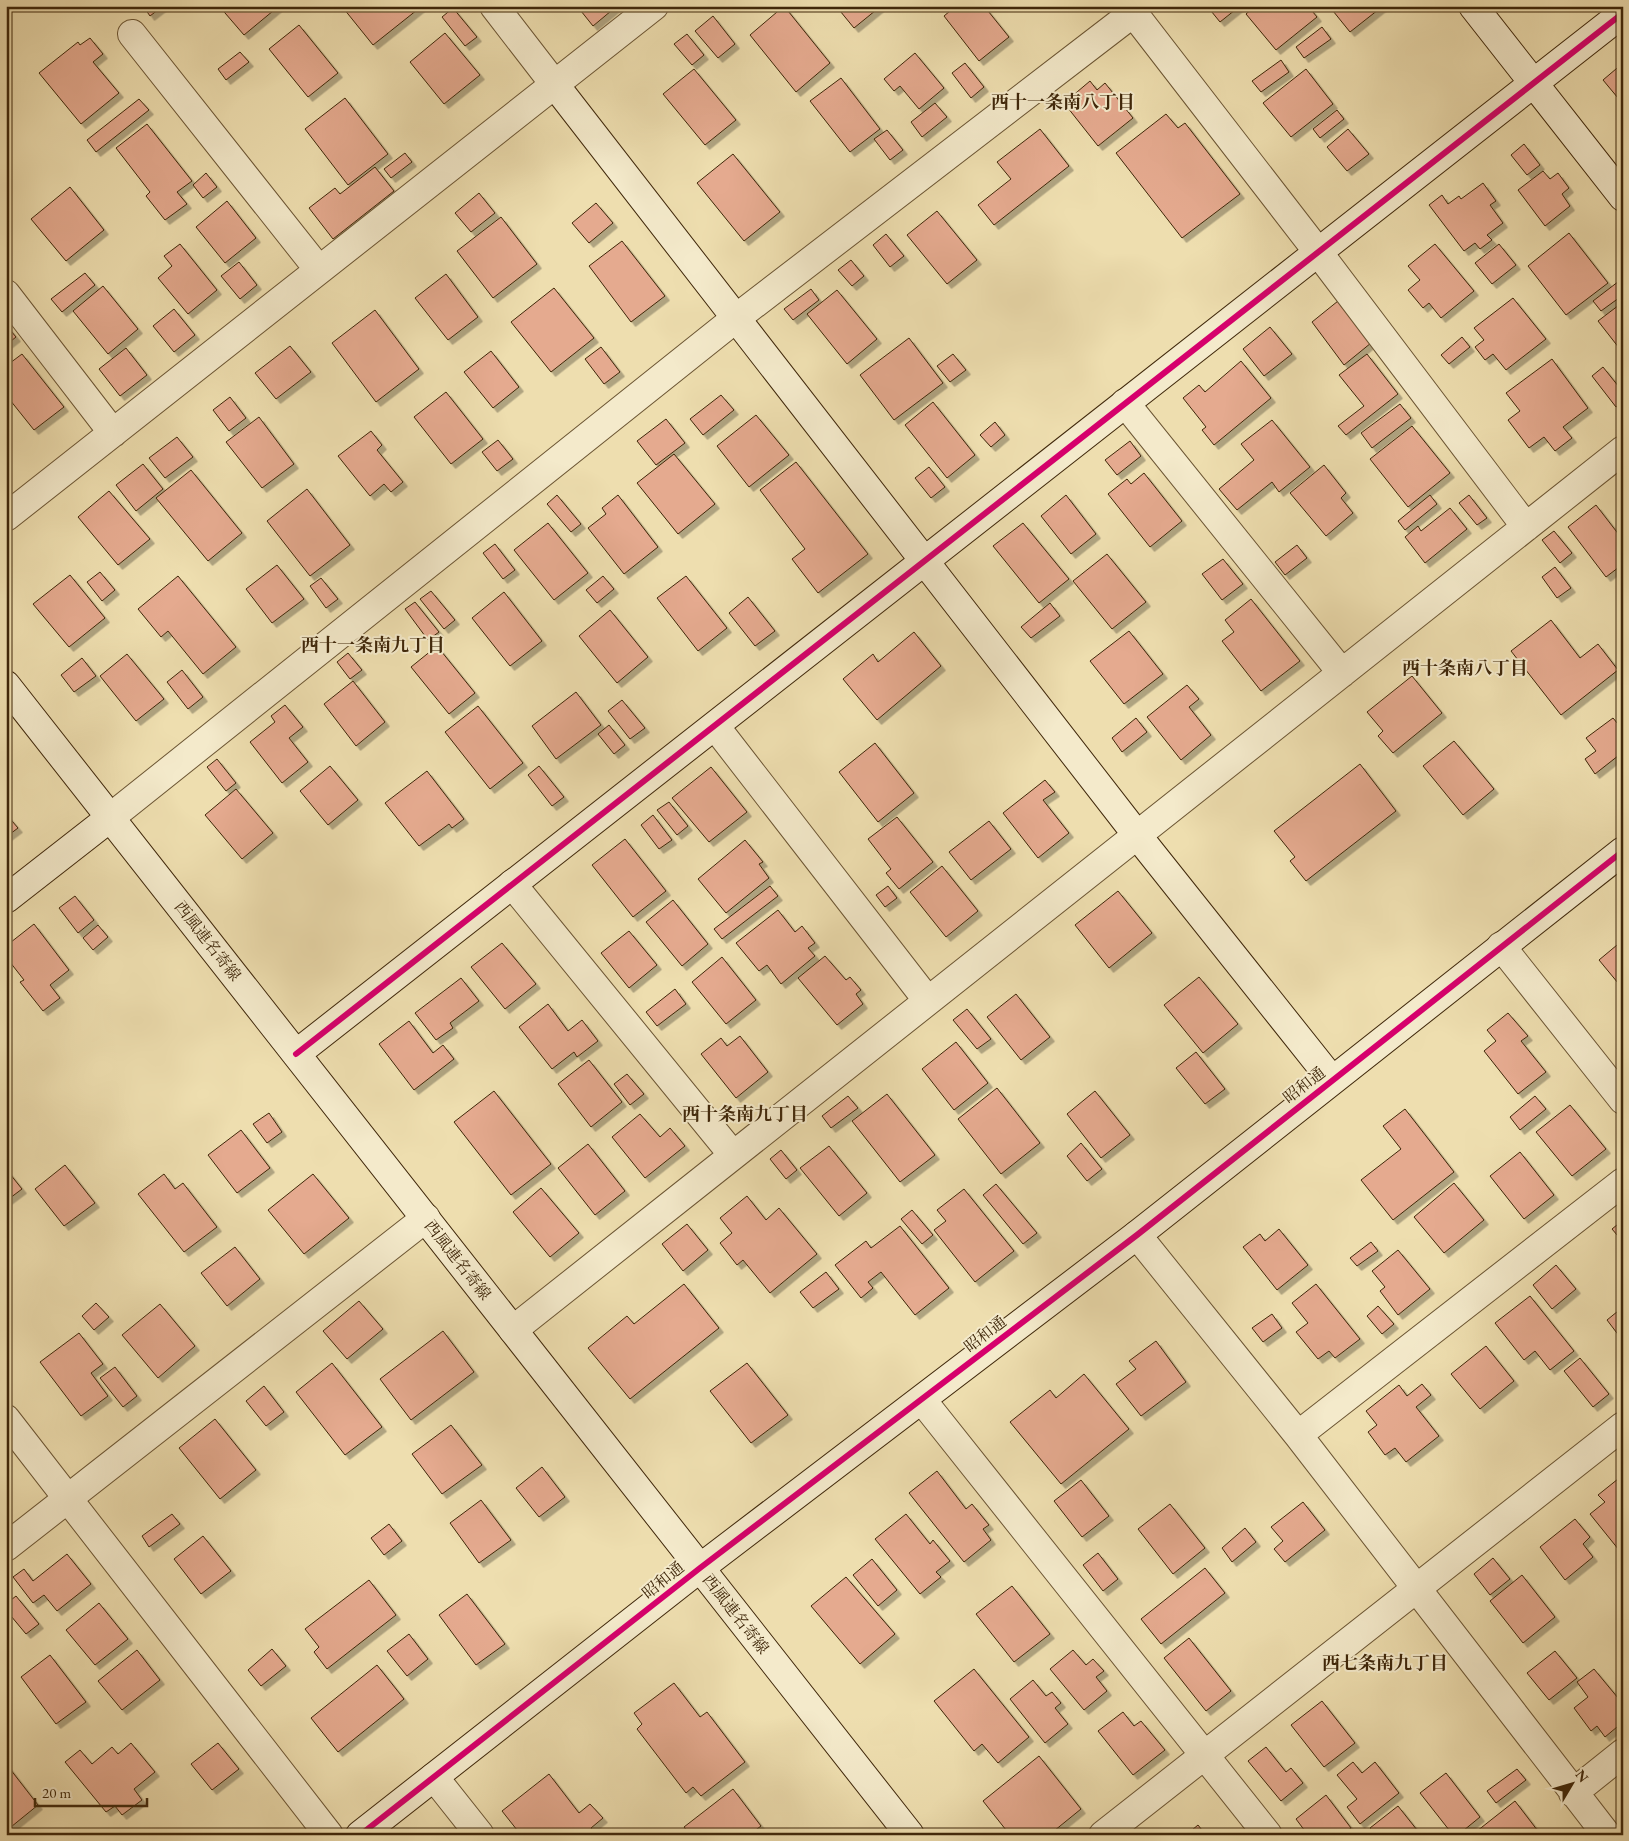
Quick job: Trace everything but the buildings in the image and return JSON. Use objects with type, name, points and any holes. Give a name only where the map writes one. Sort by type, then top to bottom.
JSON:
[{"type":"street","points":[[494,6],[923,562],[1137,836],[1332,1080]]},
{"type":"street","points":[[6,517],[654,6]]},
{"type":"street","points":[[1473,6],[1623,197]]},
{"type":"street","points":[[6,899],[735,319],[1130,10],[1318,252],[1526,527]]},
{"type":"street","points":[[296,1054],[1623,13]]},
{"type":"street","points":[[132,34],[319,270]]},
{"type":"street","points":[[6,294],[113,432]]},
{"type":"street","points":[[1125,403],[1342,673]]},
{"type":"street","points":[[513,1330],[1623,450]]},
{"type":"street","name":"西風連名寄線","points":[[6,685],[910,1835]]},
{"type":"street","points":[[714,726],[928,1001]]},
{"type":"street","name":"昭和通","points":[[360,1835],[700,1568],[1137,1235],[1623,851]]},
{"type":"street","points":[[512,884],[733,1156]]},
{"type":"street","points":[[1501,946],[1623,1100]]},
{"type":"street","points":[[1298,1435],[1623,1182]]},
{"type":"street","points":[[6,1547],[426,1218]]},
{"type":"street","points":[[1137,1235],[1298,1435],[1416,1591],[1606,1835]]},
{"type":"street","points":[[922,1400],[1206,1754],[1268,1835]]},
{"type":"street","points":[[6,1419],[329,1835]]},
{"type":"street","points":[[1103,1835],[1416,1591],[1623,1426]]},
{"type":"street","points":[[1573,1793],[1623,1753]]},
{"type":"street","points":[[434,1777],[480,1835]]},
{"type":"cycle path","points":[[296,1054],[1623,13]]},
{"type":"cycle path","points":[[360,1835],[700,1568],[1137,1235],[1623,851]]},
{"type":"district","name":"西十一条南八丁目","points":[[1063,101]]},
{"type":"district","name":"西十一条南九丁目","points":[[373,644]]},
{"type":"district","name":"西十条南八丁目","points":[[1465,667]]},
{"type":"district","name":"西十条南九丁目","points":[[745,1113]]},
{"type":"district","name":"西七条南九丁目","points":[[1385,1662]]}]
